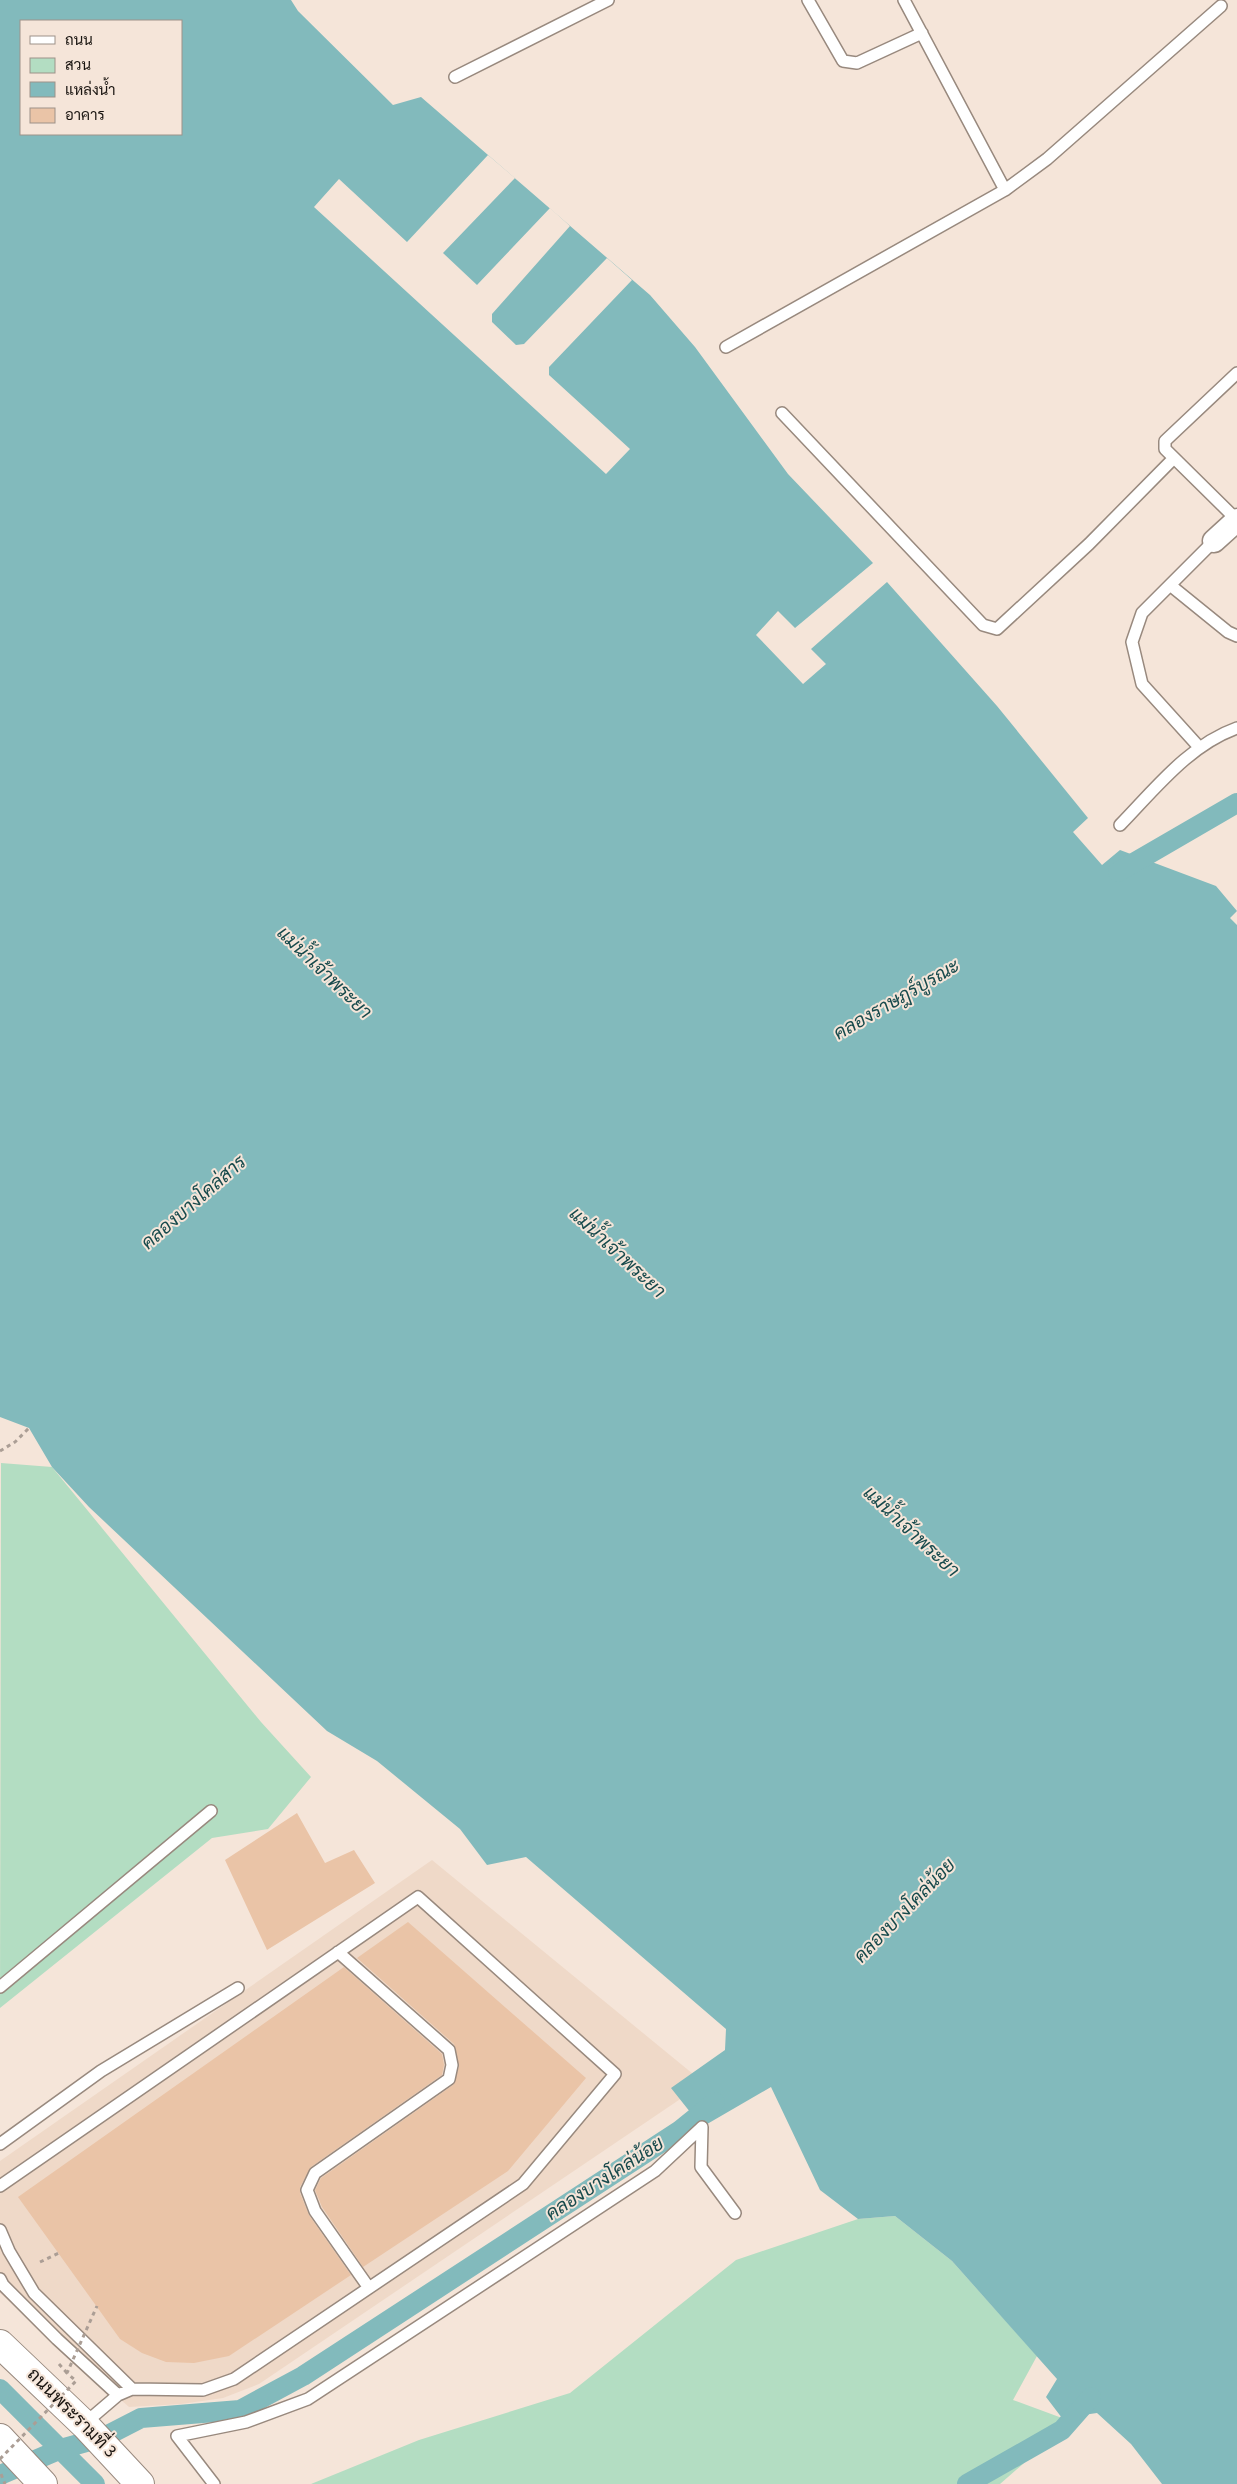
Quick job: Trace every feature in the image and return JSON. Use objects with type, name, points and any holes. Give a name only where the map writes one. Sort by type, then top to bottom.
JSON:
[{"type":"main road","name":"ถนนพระรามที่ 3","points":[[0,2344],[116,2456],[140,2484]]},
{"type":"street","points":[[1214,541],[1237,520]]},
{"type":"lane","points":[[454,77],[608,0]]},
{"type":"lane","points":[[808,0],[836,53],[843,61],[856,63],[922,33]]},
{"type":"lane","points":[[904,0],[1005,190]]},
{"type":"lane","points":[[726,347],[1005,190],[1047,159],[1222,2]]},
{"type":"lane","points":[[1237,373],[1165,441],[1164,448],[1237,520]]},
{"type":"lane","points":[[782,413],[983,626],[997,630],[1089,544],[1174,458]]},
{"type":"lane","points":[[1199,748],[1142,684],[1132,642],[1142,613],[1214,541]]},
{"type":"lane","points":[[1170,585],[1228,632],[1237,636]]},
{"type":"lane","points":[[1120,825],[1199,748],[1218,735],[1237,728]]},
{"type":"lane","points":[[0,1987],[211,1811]]},
{"type":"lane","points":[[0,2186],[418,1897],[615,2074],[523,2184],[234,2379],[203,2390],[132,2389],[118,2395],[84,2425]]},
{"type":"lane","points":[[338,1952],[449,2050],[452,2064],[449,2079],[314,2173],[307,2190],[315,2211],[368,2288]]},
{"type":"lane","points":[[0,2144],[101,2071],[238,1988]]},
{"type":"lane","points":[[214,2484],[177,2436],[246,2422],[308,2399],[655,2171],[702,2127],[701,2167],[734,2213]]},
{"type":"lane","points":[[0,2230],[9,2251],[34,2293],[132,2389]]},
{"type":"lane","points":[[0,2279],[3,2285],[57,2339],[118,2395]]},
{"type":"lane","points":[[116,2456],[134,2484]]},
{"type":"path","points":[[0,1452],[15,1442],[29,1428]]},
{"type":"path","points":[[40,2262],[58,2253]]},
{"type":"path","points":[[18,2461],[76,2381],[67,2372],[96,2306]]},
{"type":"shaded area","points":[[432,1860],[704,2083],[259,2384],[223,2398],[181,2404],[129,2407],[0,2293],[0,2161]]},
{"type":"green space","points":[[1,1463],[52,1467],[261,1722],[311,1777],[268,1829],[212,1838],[0,2008]]},
{"type":"green space","points":[[895,2216],[952,2261],[1037,2356],[1013,2400],[1062,2418],[1023,2464],[1000,2484],[311,2484],[419,2440],[570,2393],[736,2260],[858,2219]]},
{"type":"water","points":[[0,0],[291,0],[298,11],[393,105],[421,97],[650,295],[695,347],[788,474],[873,563],[795,628],[778,611],[756,635],[803,684],[826,664],[811,649],[887,582],[997,706],[1088,818],[1073,832],[1102,865],[1120,850],[1216,886],[1237,911],[1230,918],[1237,925],[1237,2484],[1162,2484],[1131,2444],[1097,2413],[1062,2418],[1046,2397],[1057,2379],[952,2261],[895,2216],[858,2219],[820,2190],[771,2087],[702,2127],[671,2088],[725,2050],[726,2029],[526,1857],[487,1865],[460,1829],[377,1761],[327,1731],[89,1507],[52,1467],[29,1428],[0,1417]]},
{"type":"pier","points":[[488,155],[515,178],[443,253],[477,285],[550,208],[570,226],[492,314],[492,322],[516,345],[524,344],[607,258],[632,280],[549,367],[549,375],[630,449],[606,474],[314,207],[339,179],[407,242]]},
{"type":"building","points":[[297,1813],[325,1863],[354,1850],[375,1883],[267,1950],[225,1860]]},
{"type":"building","points":[[408,1922],[586,2078],[508,2171],[363,2267],[322,2207],[315,2190],[321,2178],[453,2085],[459,2067],[454,2044],[357,1958]]},
{"type":"building","points":[[344,1967],[442,2054],[444,2065],[442,2075],[311,2167],[300,2187],[300,2193],[309,2215],[351,2275],[229,2356],[194,2363],[166,2362],[142,2353],[120,2339],[18,2197]]},
{"type":"waterway","name":"คลองราษฎร์บูรณะ","points":[[1118,872],[1237,803]]},
{"type":"waterway","name":"คลองบางโคล่น้อย","points":[[0,2475],[61,2449],[104,2437],[141,2418],[240,2410],[303,2376],[679,2131],[715,2102]]},
{"type":"waterway","points":[[0,2389],[95,2484]]},
{"type":"waterway","points":[[967,2484],[1062,2430],[1091,2397]]},
{"type":"water label","name":"แม่น้ำเจ้าพระยา","points":[[324,973]]},
{"type":"water label","name":"คลองบางโคล่สาร","points":[[194,1203]]},
{"type":"water label","name":"แม่น้ำเจ้าพระยา","points":[[617,1253]]},
{"type":"water label","name":"แม่น้ำเจ้าพระยา","points":[[911,1532]]}]
